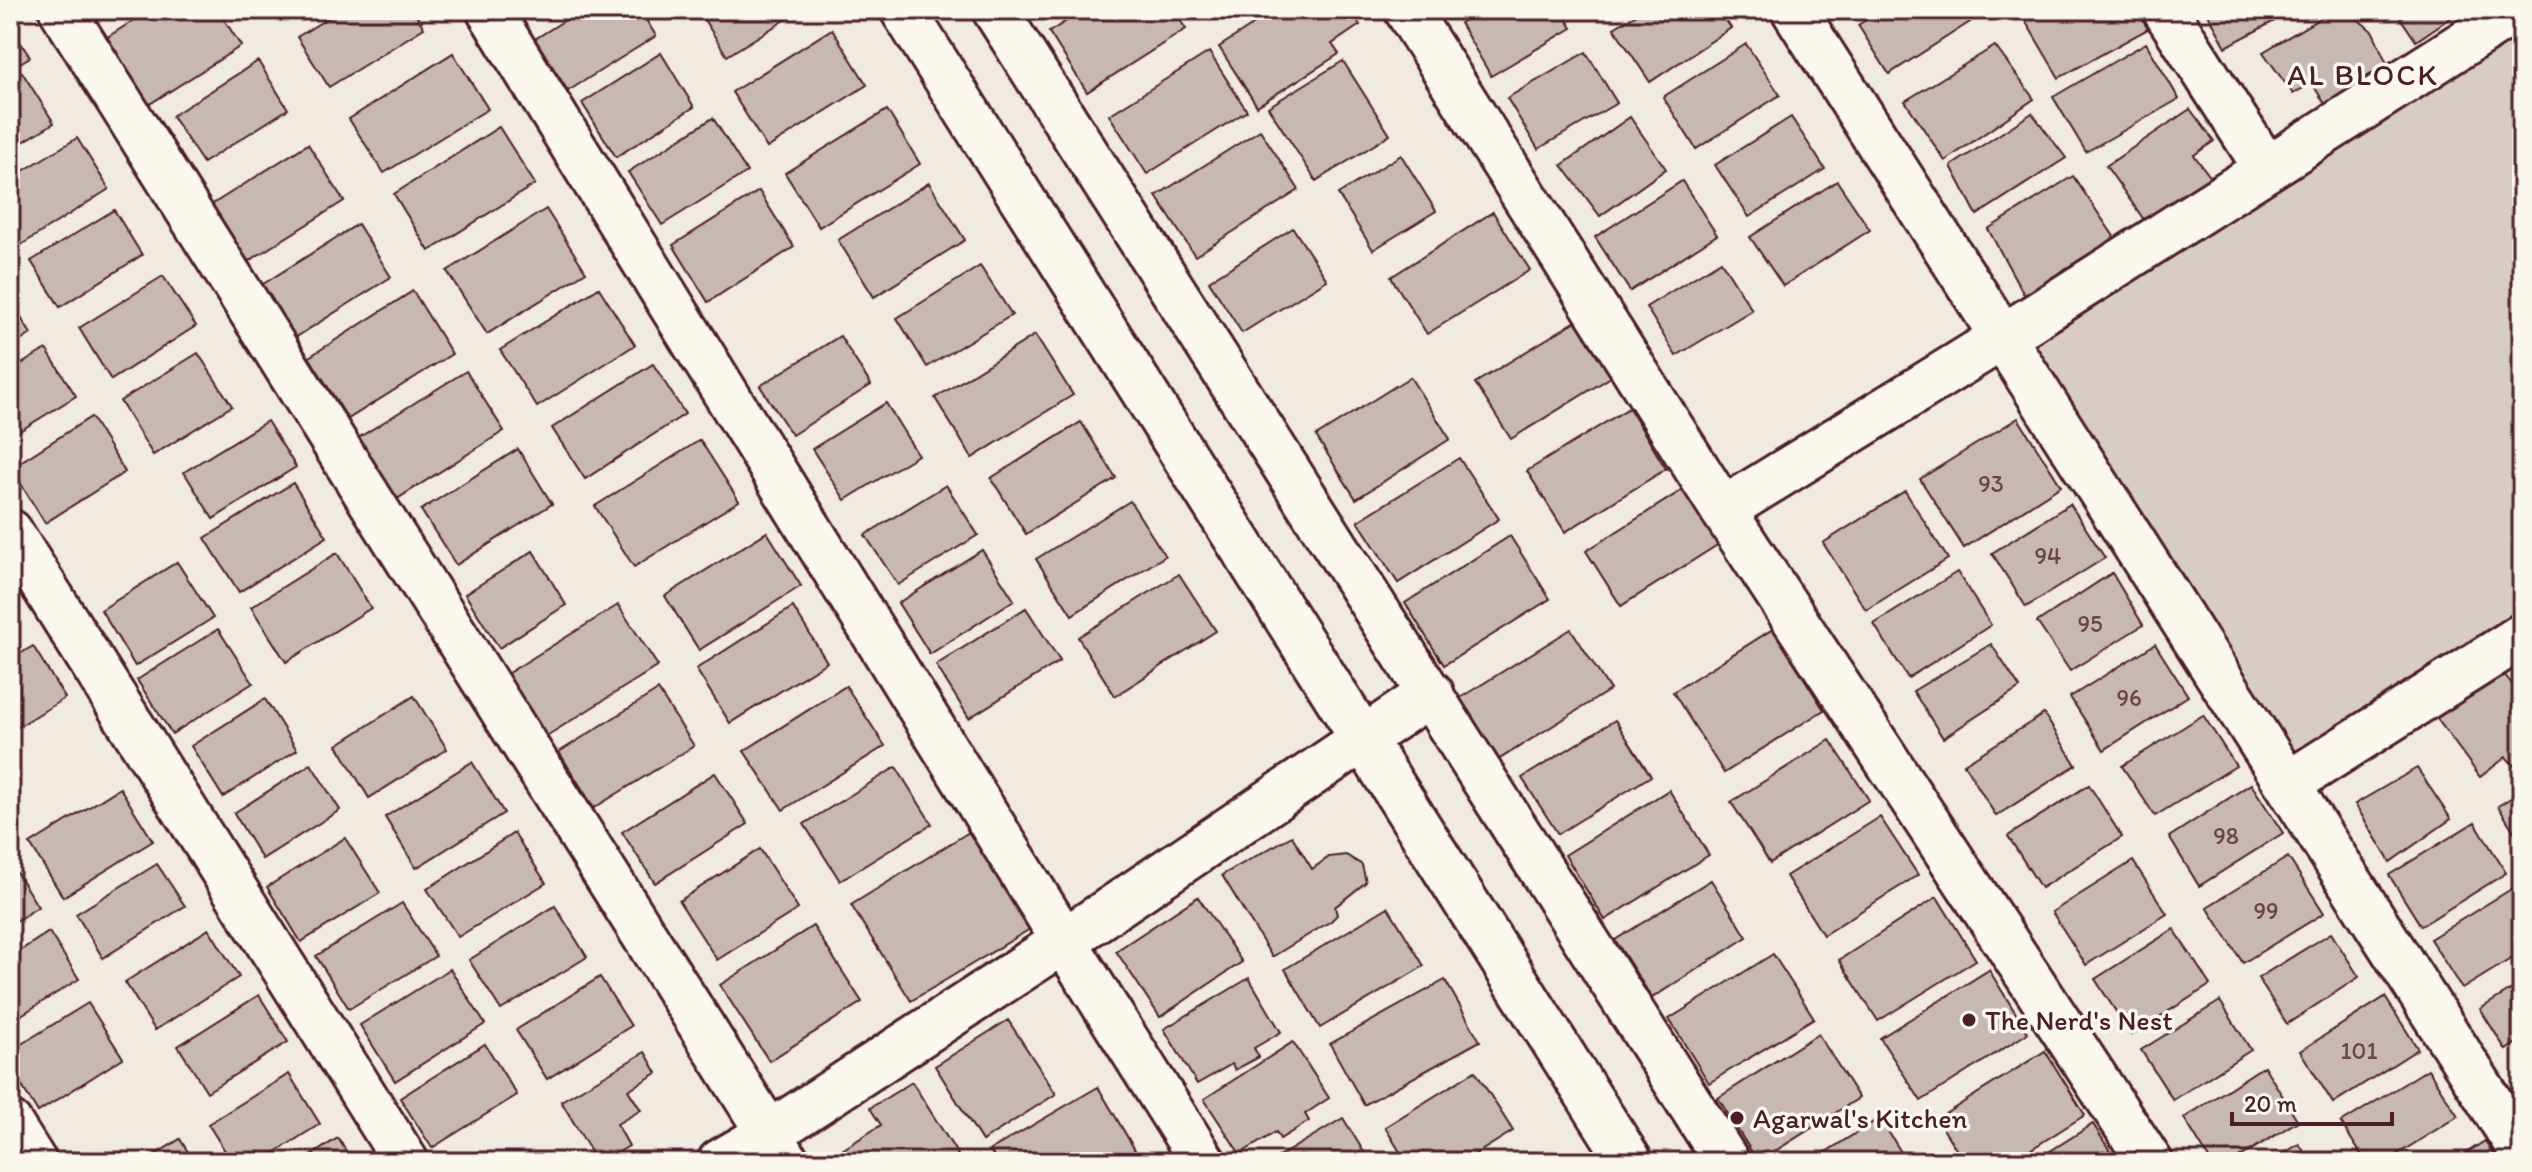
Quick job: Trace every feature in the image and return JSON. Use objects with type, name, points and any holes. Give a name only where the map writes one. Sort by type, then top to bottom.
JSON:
[{"type":"street","points":[[62,10],[778,1148]]},
{"type":"street","points":[[489,10],[1203,1162]]},
{"type":"street","points":[[903,10],[1630,1162]]},
{"type":"street","points":[[995,10],[1727,1162]]},
{"type":"street","points":[[1407,10],[1723,510],[2150,1162]]},
{"type":"street","points":[[1794,10],[2522,1152]]},
{"type":"street","points":[[2165,10],[2266,168]]},
{"type":"street","points":[[1723,510],[2003,337],[2516,10]]},
{"type":"street","points":[[10,532],[406,1162]]},
{"type":"street","points":[[2288,784],[2522,636]]},
{"type":"street","points":[[720,1162],[778,1148],[1064,941],[1431,693]]},
{"type":"street","points":[[10,1124],[34,1162]]},
{"type":"shaded area","points":[[2522,27],[2522,615],[2285,759],[2028,342]]},
{"type":"building","points":[[150,10],[218,10],[241,46],[148,105],[106,38]]},
{"type":"building","points":[[341,10],[413,10],[424,28],[329,87],[297,37]]},
{"type":"building","points":[[581,10],[640,10],[656,36],[568,91],[535,39]]},
{"type":"building","points":[[698,10],[801,10],[727,56]]},
{"type":"building","points":[[1084,10],[1173,10],[1186,29],[1087,92],[1049,32]]},
{"type":"building","points":[[1265,10],[1350,10],[1360,25],[1332,44],[1339,54],[1257,106],[1219,47],[1268,15]]},
{"type":"building","points":[[1483,10],[1561,10],[1572,28],[1491,76],[1460,23]]},
{"type":"building","points":[[1643,10],[1719,10],[1731,28],[1650,82],[1614,28]]},
{"type":"building","points":[[1882,10],[1962,10],[1970,22],[1889,74],[1858,25]]},
{"type":"building","points":[[2035,10],[2136,10],[2148,29],[2059,78],[2023,17]]},
{"type":"building","points":[[2206,10],[2295,10],[2226,47]]},
{"type":"building","points":[[2334,10],[2347,10],[2373,32],[2396,84],[2328,109],[2312,83],[2293,94],[2263,52]]},
{"type":"building","points":[[2395,10],[2450,10],[2453,16],[2416,41]]},
{"type":"building","points":[[10,26],[30,57],[10,69]]},
{"type":"building","points":[[832,29],[867,85],[767,148],[732,92]]},
{"type":"building","points":[[2146,43],[2179,99],[2086,152],[2053,97]]},
{"type":"building","points":[[1746,44],[1780,95],[1696,149],[1663,97]]},
{"type":"building","points":[[1995,46],[2034,99],[1945,161],[1905,101]]},
{"type":"building","points":[[1209,52],[1247,111],[1147,174],[1109,115]]},
{"type":"building","points":[[1586,52],[1617,103],[1538,149],[1507,98]]},
{"type":"building","points":[[453,53],[488,109],[384,173],[349,119]]},
{"type":"building","points":[[661,53],[694,107],[616,157],[582,103]]},
{"type":"building","points":[[258,61],[288,109],[203,163],[172,116]]},
{"type":"building","points":[[1343,61],[1390,135],[1316,181],[1268,107]]},
{"type":"building","points":[[22,72],[54,123],[10,150],[10,80]]},
{"type":"building","points":[[2190,109],[2214,141],[2194,155],[2214,182],[2152,231],[2106,166]]},
{"type":"building","points":[[887,110],[920,164],[819,227],[785,173]]},
{"type":"building","points":[[2032,113],[2066,158],[1977,215],[1951,166]]},
{"type":"building","points":[[1630,117],[1666,169],[1600,216],[1562,165]]},
{"type":"building","points":[[1791,117],[1825,169],[1749,217],[1715,165]]},
{"type":"building","points":[[713,118],[747,172],[662,225],[628,172]]},
{"type":"building","points":[[499,127],[535,184],[429,251],[394,194]]},
{"type":"building","points":[[1260,130],[1299,190],[1195,256],[1156,196]]},
{"type":"building","points":[[77,138],[109,189],[18,247],[10,235],[10,179]]},
{"type":"building","points":[[308,144],[344,201],[244,264],[208,207]]},
{"type":"building","points":[[1401,155],[1436,211],[1373,250],[1338,194]]},
{"type":"building","points":[[2073,176],[2117,241],[2027,300],[1988,229]]},
{"type":"building","points":[[1682,181],[1717,235],[1630,291],[1595,237]]},
{"type":"building","points":[[1837,181],[1870,230],[1783,286],[1750,237]]},
{"type":"building","points":[[929,183],[965,240],[874,297],[838,240]]},
{"type":"building","points":[[759,191],[794,247],[708,302],[673,245]]},
{"type":"building","points":[[546,209],[586,272],[487,334],[447,271]]},
{"type":"building","points":[[114,210],[142,255],[60,307],[31,261]]},
{"type":"building","points":[[1493,212],[1530,270],[1427,334],[1391,277]]},
{"type":"building","points":[[358,224],[391,277],[293,339],[260,286]]},
{"type":"building","points":[[1293,228],[1327,280],[1242,333],[1209,281]]},
{"type":"building","points":[[1721,261],[1752,310],[1676,356],[1646,307]]},
{"type":"building","points":[[980,266],[1012,315],[927,367],[897,318]]},
{"type":"building","points":[[163,276],[196,326],[111,380],[79,328]]},
{"type":"building","points":[[599,288],[635,345],[537,407],[500,350]]},
{"type":"building","points":[[413,291],[452,354],[348,419],[309,357]]},
{"type":"building","points":[[10,300],[31,334],[10,348]]},
{"type":"building","points":[[1576,321],[1611,377],[1511,439],[1475,383]]},
{"type":"building","points":[[1035,335],[1073,395],[972,458],[935,398]]},
{"type":"building","points":[[840,336],[871,385],[792,435],[760,386]]},
{"type":"building","points":[[46,349],[76,396],[10,437],[10,371]]},
{"type":"building","points":[[198,353],[232,406],[153,455],[120,401]]},
{"type":"building","points":[[653,364],[685,414],[585,479],[552,428]]},
{"type":"building","points":[[466,371],[504,431],[397,499],[358,438]]},
{"type":"building","points":[[1410,377],[1450,439],[1356,499],[1316,436]]},
{"type":"building","points":[[886,403],[918,455],[845,500],[812,449]]},
{"type":"building","points":[[1629,408],[1666,469],[1565,532],[1527,471]]},
{"type":"building","points":[[91,417],[125,472],[45,523],[11,468]]},
{"type":"building","points":[[2018,418],[2061,486],[1964,548],[1920,479]]},
{"type":"building","points":[[267,421],[296,467],[213,519],[184,472]]},
{"type":"building","points":[[1081,422],[1116,478],[1026,534],[991,478]]},
{"type":"building","points":[[700,440],[739,501],[634,567],[595,506]]},
{"type":"building","points":[[518,449],[552,504],[456,565],[421,510]]},
{"type":"building","points":[[1459,458],[1499,519],[1398,583],[1358,521]]},
{"type":"building","points":[[293,483],[327,537],[239,592],[205,538]]},
{"type":"building","points":[[946,485],[978,535],[898,585],[865,535]]},
{"type":"building","points":[[1684,489],[1719,544],[1621,606],[1586,551]]},
{"type":"building","points":[[1905,491],[1948,559],[1866,610],[1823,543]]},
{"type":"building","points":[[1130,501],[1165,556],[1072,615],[1036,559]]},
{"type":"building","points":[[2070,504],[2105,558],[2026,607],[1992,553]]},
{"type":"building","points":[[767,532],[801,586],[699,650],[665,596]]},
{"type":"building","points":[[1510,536],[1550,599],[1444,665],[1405,603]]},
{"type":"building","points":[[982,550],[1014,600],[930,654],[898,603]]},
{"type":"building","points":[[533,551],[566,605],[499,648],[465,594]]},
{"type":"building","points":[[337,553],[371,608],[286,662],[251,607]]},
{"type":"building","points":[[177,562],[213,618],[135,666],[101,610]]},
{"type":"building","points":[[1957,572],[1991,625],[1908,678],[1874,624]]},
{"type":"building","points":[[2112,573],[2143,625],[2070,671],[2037,622]]},
{"type":"building","points":[[1179,574],[1216,631],[1115,696],[1078,637]]},
{"type":"building","points":[[618,605],[658,666],[545,737],[505,675]]},
{"type":"building","points":[[793,607],[827,662],[730,723],[696,669]]},
{"type":"building","points":[[1026,608],[1060,661],[969,718],[936,665]]},
{"type":"building","points":[[218,629],[253,683],[172,734],[137,680]]},
{"type":"building","points":[[1571,629],[1610,690],[1498,760],[1460,698]]},
{"type":"building","points":[[1773,629],[1824,710],[1724,773],[1673,692]]},
{"type":"building","points":[[1991,644],[2020,688],[1943,738],[1913,691]]},
{"type":"building","points":[[2155,644],[2188,696],[2104,750],[2070,697]]},
{"type":"building","points":[[33,646],[65,698],[10,732],[10,660]]},
{"type":"building","points":[[2505,675],[2522,697],[2522,769],[2519,771],[2506,757],[2480,777],[2435,716]]},
{"type":"building","points":[[846,686],[885,746],[783,810],[744,751]]},
{"type":"building","points":[[658,690],[694,746],[594,808],[559,752]]},
{"type":"building","points":[[414,696],[447,749],[369,798],[337,745]]},
{"type":"building","points":[[265,699],[297,750],[223,797],[191,746]]},
{"type":"building","points":[[2044,714],[2076,765],[1996,816],[1964,764]]},
{"type":"building","points":[[2203,715],[2236,766],[2155,816],[2122,766]]},
{"type":"building","points":[[1615,720],[1651,776],[1558,834],[1522,778]]},
{"type":"building","points":[[1830,740],[1869,800],[1770,863],[1731,802]]},
{"type":"building","points":[[472,762],[504,813],[416,868],[385,817]]},
{"type":"building","points":[[311,764],[340,810],[262,859],[234,813]]},
{"type":"building","points":[[896,767],[932,824],[840,881],[804,824]]},
{"type":"building","points":[[2417,768],[2451,819],[2390,862],[2355,804]]},
{"type":"building","points":[[715,773],[748,824],[655,883],[622,832]]},
{"type":"building","points":[[2251,784],[2283,833],[2199,886],[2169,837]]},
{"type":"building","points":[[2089,785],[2122,837],[2041,888],[2008,836]]},
{"type":"building","points":[[120,788],[153,841],[63,897],[30,844]]},
{"type":"building","points":[[1669,790],[1709,855],[1605,920],[1565,855]]},
{"type":"building","points":[[2522,791],[2522,844],[2498,806]]},
{"type":"building","points":[[1880,817],[1918,875],[1823,935],[1786,876]]},
{"type":"building","points":[[2475,822],[2506,873],[2421,926],[2389,875]]},
{"type":"building","points":[[969,832],[1030,929],[911,1001],[851,905]]},
{"type":"building","points":[[514,833],[546,883],[458,937],[427,889]]},
{"type":"building","points":[[1292,836],[1312,869],[1329,857],[1346,855],[1362,865],[1366,882],[1335,907],[1337,915],[1331,921],[1272,957],[1222,875]]},
{"type":"building","points":[[345,838],[380,893],[301,942],[267,887]]},
{"type":"building","points":[[760,849],[798,909],[717,960],[679,901]]},
{"type":"building","points":[[2288,857],[2324,913],[2243,963],[2207,907]]},
{"type":"building","points":[[2133,861],[2167,914],[2086,965],[2052,912]]},
{"type":"building","points":[[10,862],[38,907],[10,925]]},
{"type":"building","points":[[157,864],[185,906],[103,958],[76,914]]},
{"type":"building","points":[[1711,880],[1747,937],[1652,998],[1615,940]]},
{"type":"building","points":[[2513,888],[2522,902],[2522,952],[2462,989],[2430,939]]},
{"type":"building","points":[[1198,897],[1242,962],[1160,1017],[1116,951]]},
{"type":"building","points":[[1937,897],[1976,960],[1878,1021],[1839,960]]},
{"type":"building","points":[[402,903],[436,956],[349,1009],[316,956]]},
{"type":"building","points":[[555,906],[587,957],[501,1010],[469,960]]},
{"type":"building","points":[[1388,907],[1424,966],[1320,1028],[1285,969]]},
{"type":"building","points":[[813,926],[862,1002],[769,1061],[720,985]]},
{"type":"building","points":[[209,929],[239,977],[155,1030],[125,982]]},
{"type":"building","points":[[2174,929],[2210,985],[2131,1035],[2095,979]]},
{"type":"building","points":[[49,932],[79,979],[10,1022],[10,957]]},
{"type":"building","points":[[2331,933],[2359,977],[2287,1024],[2258,978]]},
{"type":"building","points":[[1773,954],[1814,1018],[1709,1083],[1669,1019]]},
{"type":"building","points":[[450,969],[485,1024],[395,1081],[360,1025]]},
{"type":"building","points":[[1989,970],[2028,1033],[1921,1101],[1880,1038]]},
{"type":"building","points":[[600,977],[631,1026],[547,1079],[516,1030]]},
{"type":"building","points":[[1249,978],[1281,1032],[1254,1048],[1259,1057],[1235,1070],[1232,1064],[1197,1084],[1164,1029]]},
{"type":"building","points":[[1445,980],[1480,1041],[1364,1105],[1330,1044]]},
{"type":"building","points":[[2522,983],[2522,1039],[2506,1050],[2480,1009]]},
{"type":"building","points":[[259,995],[288,1042],[207,1092],[178,1046]]},
{"type":"building","points":[[2385,997],[2418,1049],[2333,1103],[2300,1051]]},
{"type":"building","points":[[2220,1001],[2251,1050],[2173,1100],[2141,1050]]},
{"type":"building","points":[[88,1003],[123,1058],[38,1112],[10,1067],[10,1051]]},
{"type":"building","points":[[1008,1020],[1056,1094],[982,1141],[935,1066]]},
{"type":"building","points":[[1818,1034],[1859,1098],[1758,1162],[1718,1098]]},
{"type":"building","points":[[1293,1042],[1329,1098],[1305,1114],[1309,1121],[1280,1139],[1276,1132],[1240,1154],[1204,1099]]},
{"type":"building","points":[[485,1044],[517,1095],[432,1148],[400,1098]]},
{"type":"building","points":[[2045,1051],[2085,1115],[2011,1162],[1964,1162],[1937,1119]]},
{"type":"building","points":[[645,1052],[657,1073],[628,1090],[641,1110],[617,1124],[629,1146],[597,1162],[561,1101]]},
{"type":"building","points":[[2264,1066],[2298,1121],[2232,1162],[2211,1162],[2184,1118]]},
{"type":"building","points":[[2428,1069],[2458,1116],[2385,1162],[2366,1162],[2341,1123]]},
{"type":"building","points":[[1475,1071],[1513,1131],[1463,1162],[1406,1162],[1385,1127]]},
{"type":"building","points":[[289,1074],[320,1124],[260,1162],[232,1162],[208,1124]]},
{"type":"building","points":[[912,1082],[958,1155],[947,1162],[846,1162],[839,1152],[881,1125],[870,1108]]},
{"type":"building","points":[[1098,1087],[1135,1150],[1114,1162],[997,1162],[990,1150]]},
{"type":"building","points":[[1343,1118],[1370,1162],[1270,1162]]},
{"type":"building","points":[[1880,1118],[1907,1162],[1810,1162]]},
{"type":"building","points":[[2093,1124],[2117,1162],[2033,1162]]},
{"type":"building","points":[[338,1138],[353,1162],[301,1162]]},
{"type":"building","points":[[180,1139],[194,1162],[144,1162]]},
{"type":"building","points":[[2485,1141],[2498,1162],[2452,1162]]},
{"type":"building","points":[[2299,1144],[2311,1162],[2270,1162]]},
{"type":"place","name":"The Nerd's Nest","points":[[1969,1020]]},
{"type":"place","name":"Agarwal's Kitchen","points":[[1737,1118]]},
{"type":"district","name":"AL BLOCK","points":[[2363,74]]}]
